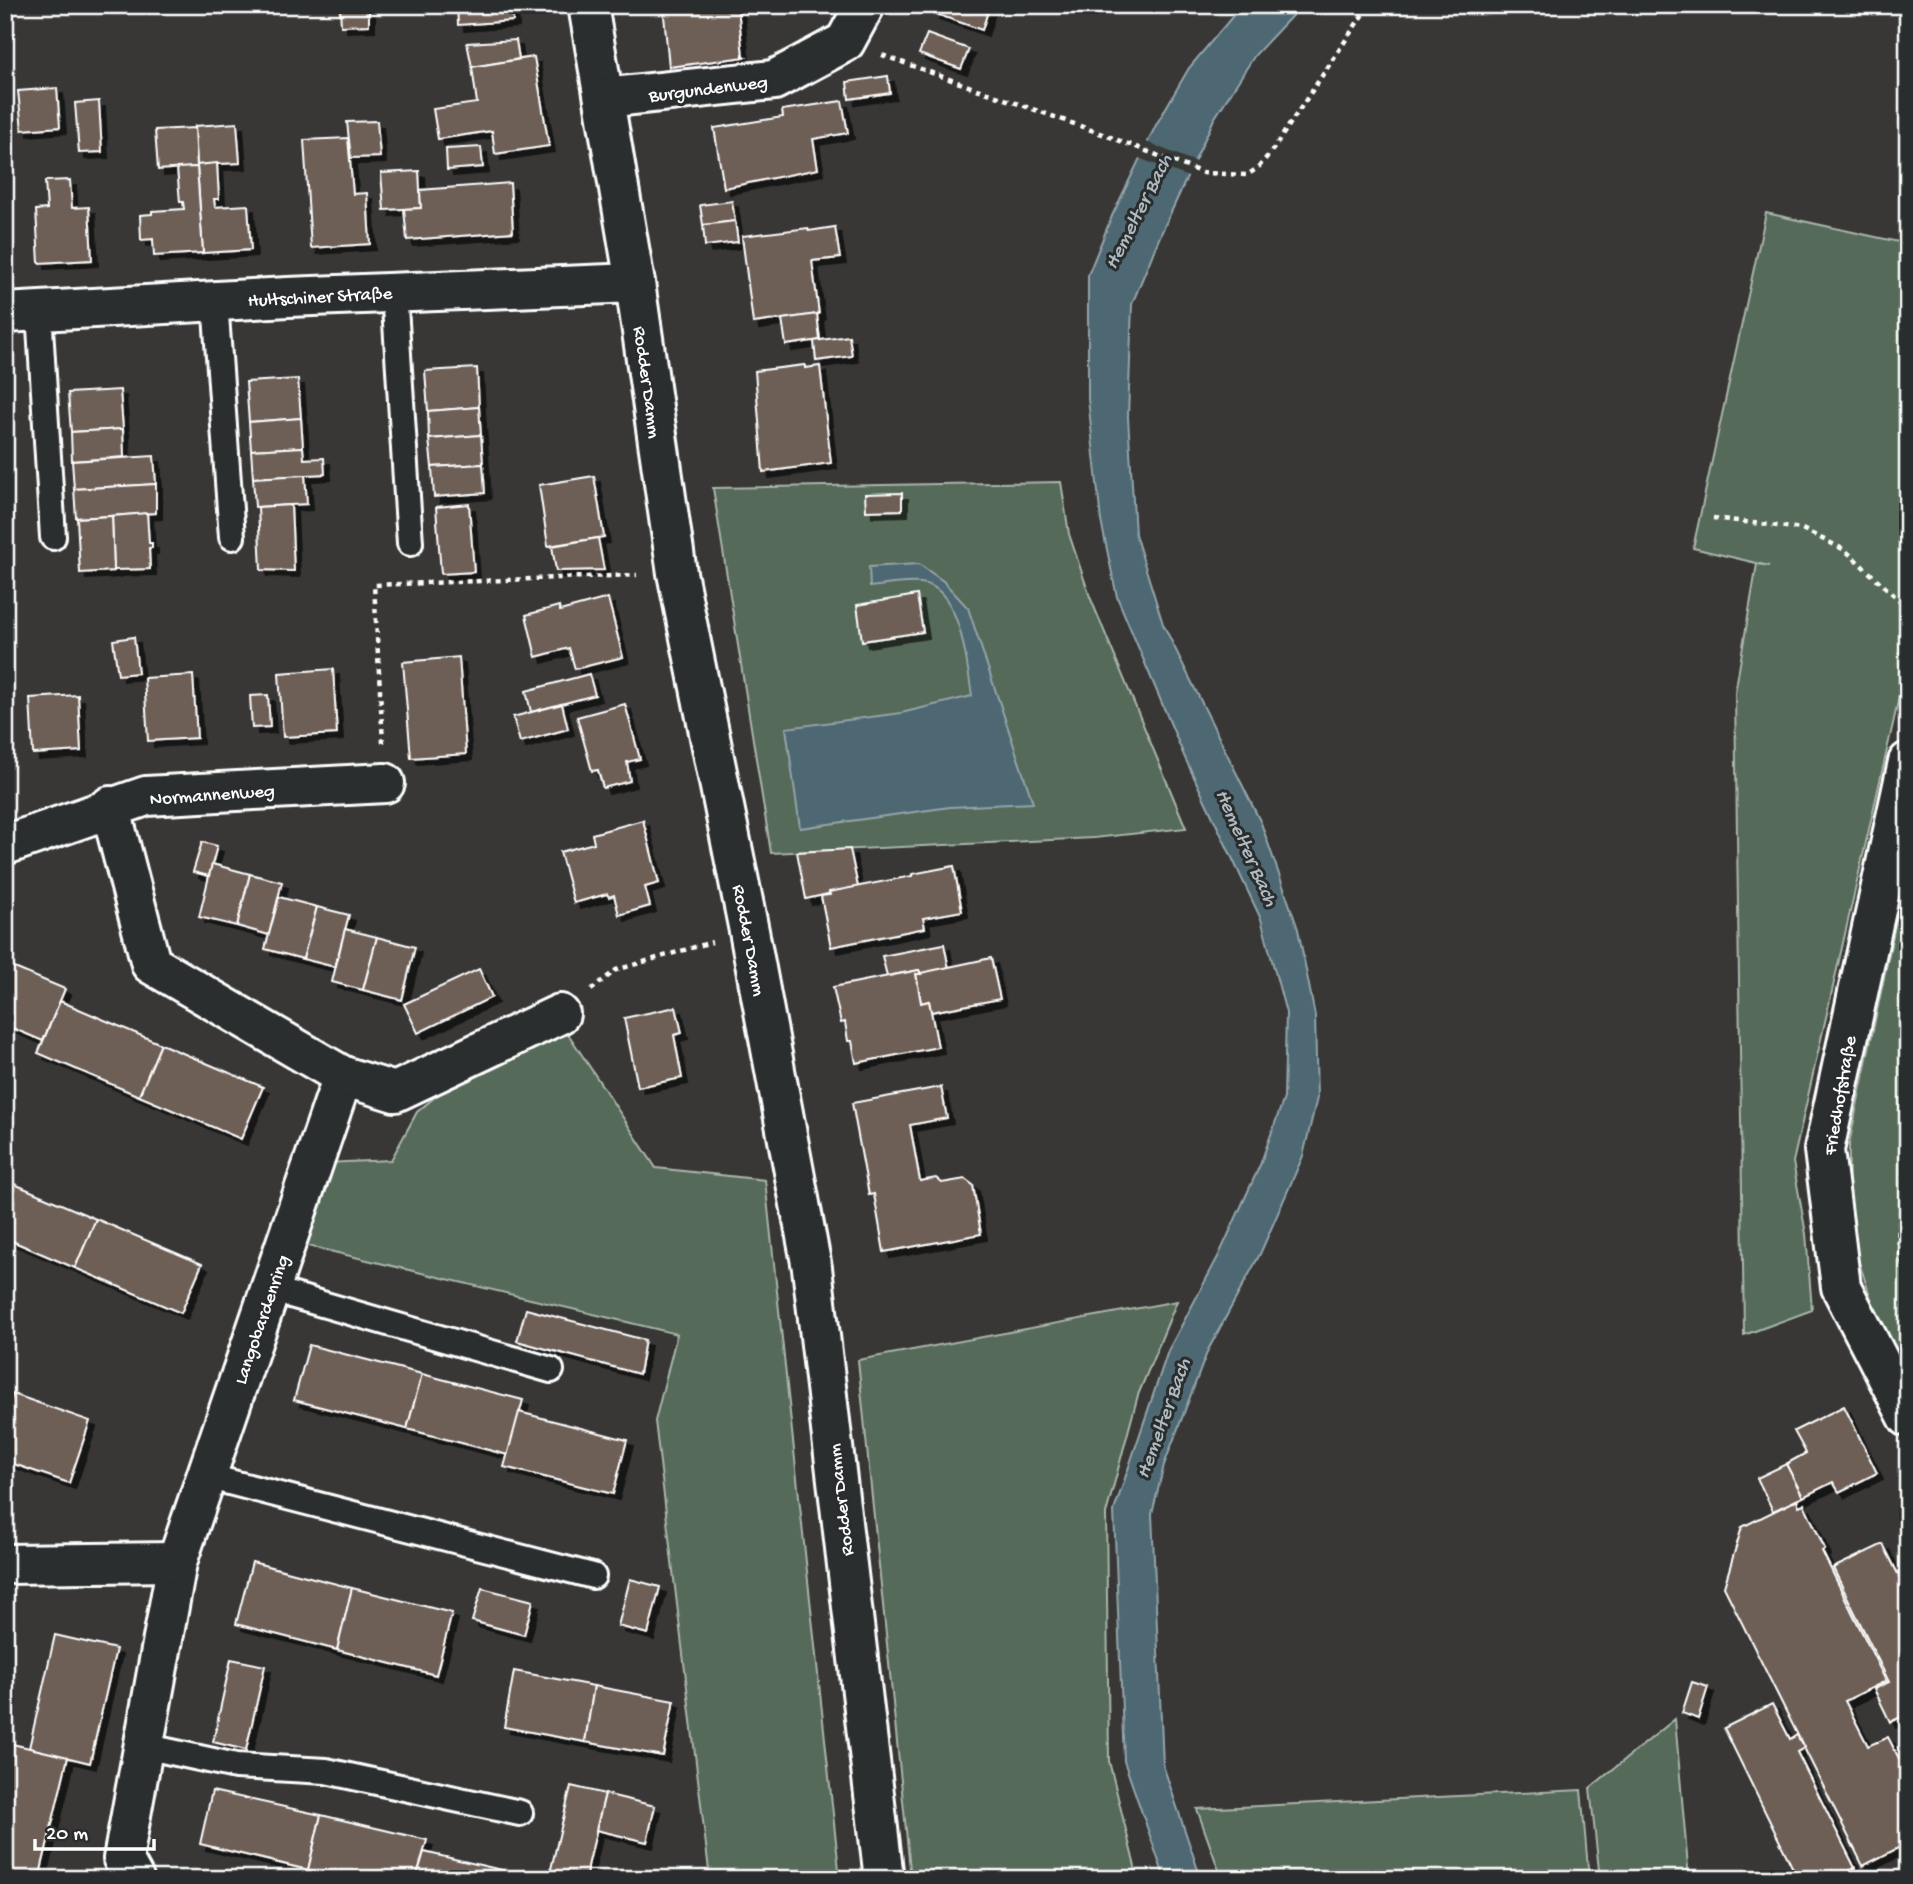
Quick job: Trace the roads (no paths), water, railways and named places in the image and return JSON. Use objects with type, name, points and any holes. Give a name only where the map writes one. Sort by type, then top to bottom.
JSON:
[{"type":"street","name":"Rodder Damm","points":[[589,5],[635,283],[677,573],[750,931],[812,1268],[884,1879]]},
{"type":"street","name":"Burgundenweg","points":[[604,98],[774,80],[845,41],[865,5]]},
{"type":"street","name":"Hultschiner Straße","points":[[22,312],[394,291],[635,283]]},
{"type":"street","name":"Friedhofstraße","points":[[1908,762],[1824,1150],[1841,1287],[1908,1417]]},
{"type":"street","name":"Normannenweg","points":[[5,845],[110,806],[146,796],[385,783]]},
{"type":"street","points":[[110,806],[151,964],[343,1076],[395,1092],[560,1014]]},
{"type":"street","name":"Langobardenring","points":[[134,1879],[123,1859],[177,1562],[343,1076]]},
{"type":"street","points":[[5,1564],[177,1562]]},
{"type":"lane","points":[[394,291],[410,542]]},
{"type":"lane","points":[[215,300],[232,537]]},
{"type":"lane","points":[[22,312],[52,537]]},
{"type":"lane","points":[[270,1289],[551,1370]]},
{"type":"lane","points":[[206,1476],[593,1576]]},
{"type":"lane","points":[[144,1746],[236,1766],[326,1771],[520,1812]]},
{"type":"water","name":"Hemelter Bach","points":[[1242,5],[1302,5],[1255,55],[1214,119],[1132,304],[1128,417],[1135,534],[1163,624],[1261,823],[1298,929],[1315,1016],[1317,1098],[1303,1156],[1260,1254],[1208,1350],[1164,1465],[1152,1514],[1163,1765],[1201,1879],[1165,1879],[1124,1761],[1114,1511],[1168,1351],[1219,1255],[1260,1165],[1284,1098],[1286,1013],[1261,919],[1185,758],[1117,597],[1101,521],[1088,399],[1088,275],[1112,216],[1156,125],[1189,68]]},
{"type":"water","points":[[919,564],[943,581],[968,608],[1033,803],[950,807],[800,828],[786,728],[901,713],[972,696],[959,629],[945,597],[934,587],[920,583],[870,587],[869,567]]}]
